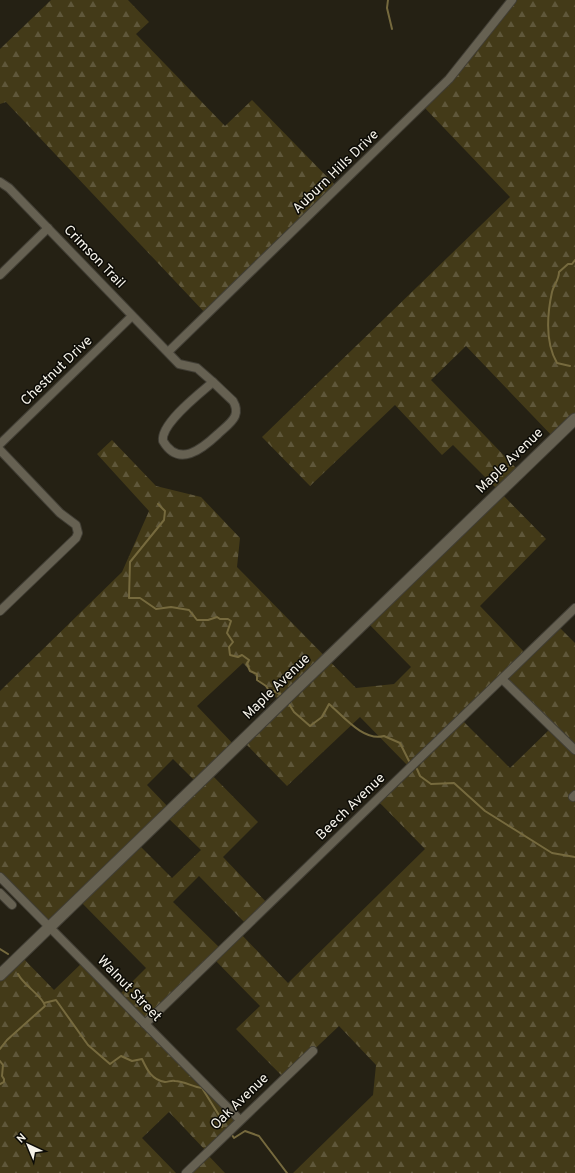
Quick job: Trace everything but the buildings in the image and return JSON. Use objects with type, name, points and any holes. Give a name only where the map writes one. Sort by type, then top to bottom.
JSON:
[{"type":"street","name":"Auburn Hills Drive","points":[[168,352],[449,79],[512,0]]},
{"type":"street","name":"Crimson Trail","points":[[0,182],[9,188],[179,364],[197,368],[213,382],[233,401],[235,405],[235,415],[230,422],[198,451],[185,455],[174,452],[163,441],[165,429],[174,418],[213,382]]},
{"type":"street","points":[[0,275],[48,228]]},
{"type":"street","name":"Chestnut Drive","points":[[0,444],[132,316]]},
{"type":"street","name":"Maple Avenue","points":[[0,976],[575,419]]},
{"type":"street","points":[[0,450],[60,513],[76,525],[78,533],[76,538],[0,611]]},
{"type":"street","name":"Beech Avenue","points":[[145,1024],[575,608]]},
{"type":"street","points":[[502,679],[575,750]]},
{"type":"street","name":"Walnut Street","points":[[0,877],[240,1120]]},
{"type":"street","points":[[0,893],[12,905]]},
{"type":"street","name":"Oak Avenue","points":[[186,1173],[313,1051]]},
{"type":"green space","points":[[51,0],[128,0],[149,22],[136,34],[225,126],[252,100],[338,188],[207,315],[6,102],[0,104],[0,49]]},
{"type":"green space","points":[[512,0],[575,0],[575,419],[555,439],[466,346],[431,380],[520,472],[500,492],[453,445],[442,455],[395,405],[310,486],[262,437],[510,197],[422,105]]},
{"type":"green space","points":[[112,440],[156,486],[201,497],[240,538],[237,567],[356,688],[394,684],[411,667],[366,621],[500,492],[546,539],[480,606],[527,655],[557,625],[575,643],[575,1173],[293,1173],[373,1095],[376,1065],[339,1026],[284,1078],[236,1029],[260,1006],[214,959],[146,1024],[240,1120],[207,1152],[169,1112],[142,1138],[176,1173],[0,1173],[0,975],[21,956],[54,990],[84,961],[118,996],[146,968],[79,900],[50,927],[0,877],[0,691],[122,572],[149,511],[97,454]],"holes":[[[243,663],[281,703],[243,741],[287,786],[360,717],[410,768],[377,800],[425,849],[288,983],[240,933],[222,950],[173,902],[199,876],[248,926],[269,905],[223,857],[258,822],[210,773],[236,747],[197,706]],[[502,679],[552,727],[510,768],[461,719]],[[173,759],[198,784],[171,810],[147,785]],[[166,816],[201,850],[172,878],[137,843]]]},
{"type":"green space","points":[[206,1153],[225,1173],[186,1173]]},
{"type":"waterway","points":[[388,0],[387,8],[392,29]]},
{"type":"waterway","points":[[570,366],[557,363],[553,355],[550,346],[548,319],[552,292],[559,272],[568,264],[572,264],[575,260]]},
{"type":"waterway","points":[[158,504],[165,511],[164,520],[130,562],[129,598],[140,598],[156,609],[171,607],[189,610],[197,620],[208,620],[217,617],[220,619],[228,619],[231,621],[227,633],[233,642],[229,647],[230,655],[238,657],[242,655],[249,660],[247,664],[250,671],[257,674],[257,680],[266,686],[270,692],[274,691],[280,694]]},
{"type":"waterway","points":[[289,704],[294,712],[310,726],[322,717],[329,704],[354,727],[362,732],[376,737],[384,736],[400,743],[409,761]]},
{"type":"waterway","points":[[417,769],[420,776],[431,784],[454,783],[485,811],[552,853],[575,857]]},
{"type":"waterway","points":[[0,949],[8,954]]},
{"type":"waterway","points":[[0,1049],[7,1040],[45,1006],[41,998],[24,983],[18,974]]},
{"type":"waterway","points":[[44,1003],[56,1000],[88,1045],[110,1064],[121,1056],[132,1061],[142,1059],[148,1071],[153,1077],[160,1081],[178,1081],[202,1088],[222,1120],[222,1127]]},
{"type":"waterway","points":[[0,1061],[3,1065],[2,1076],[4,1079],[4,1082],[0,1084]]},
{"type":"waterway","points":[[232,1135],[234,1138],[245,1131],[259,1136],[287,1173]]}]
